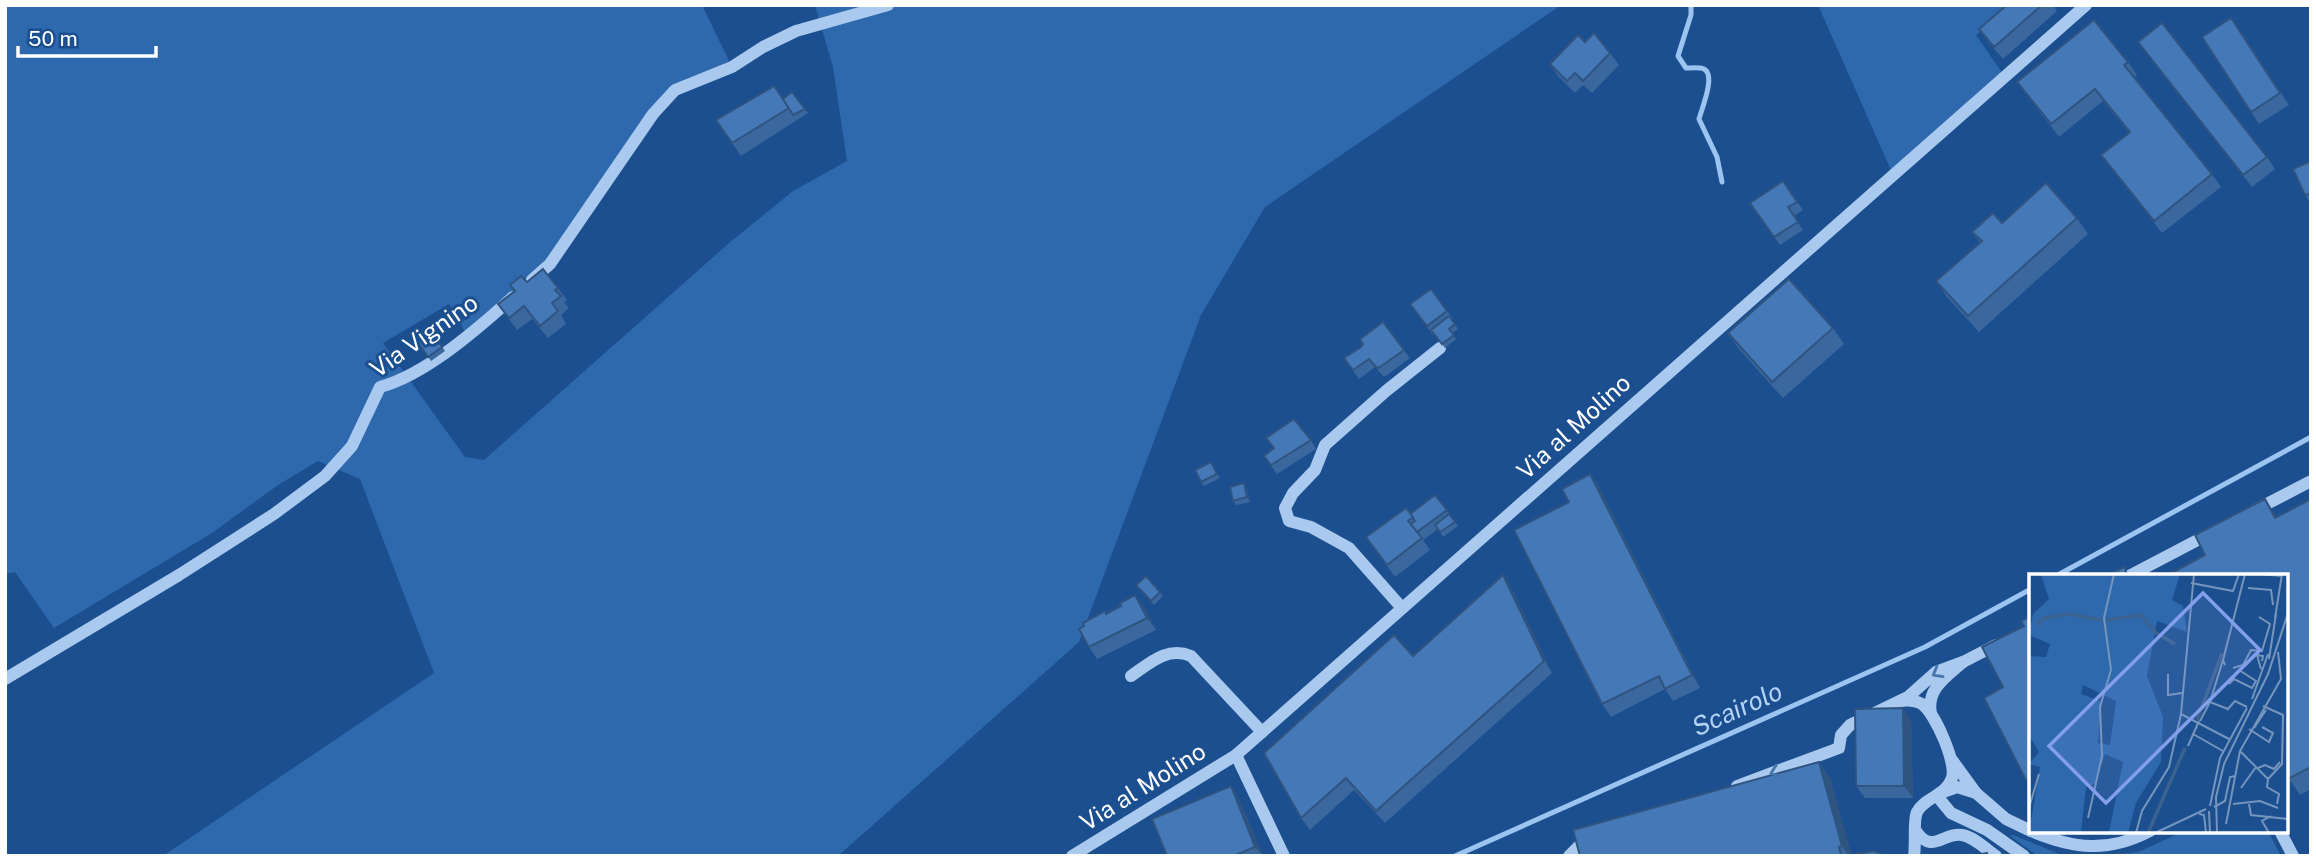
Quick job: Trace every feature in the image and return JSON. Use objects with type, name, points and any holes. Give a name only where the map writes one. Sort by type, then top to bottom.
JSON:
[{"type":"street","name":"Via Vignino","points":[[5,679],[179,575],[274,514],[325,476],[352,446],[380,387],[401,381],[484,323],[550,264],[653,114],[675,90],[732,67],[763,47],[796,31],[888,5]]},
{"type":"street","name":"Via al Molino","points":[[1072,856],[1236,755],[2086,5]]},
{"type":"street","points":[[1402,608],[1349,548],[1311,527],[1289,521],[1285,508],[1293,493],[1315,470],[1325,445],[1440,348]]},
{"type":"street","points":[[2133,574],[2311,481]]},
{"type":"street","points":[[1723,791],[1839,748],[1845,729],[1914,693],[1936,672],[1963,663],[2008,639]]},
{"type":"street","points":[[1131,676],[1170,652],[1191,656],[1262,732]]},
{"type":"street","points":[[1963,663],[1935,688],[1930,705],[1931,714],[1952,760],[1976,793],[2006,819],[2029,830]]},
{"type":"street","points":[[1900,701],[1916,701],[1931,714]]},
{"type":"street","points":[[1236,755],[1284,856]]},
{"type":"street","points":[[1940,794],[1952,778],[1952,760]]},
{"type":"street","points":[[1914,856],[1914,821],[1918,810],[1940,794],[1957,787],[1976,793]]},
{"type":"street","points":[[1940,794],[1951,813],[1975,824],[2019,852]]},
{"type":"street","points":[[1916,831],[1928,842],[1937,842],[1954,835],[1966,836],[1996,856]]},
{"type":"street","points":[[2036,833],[2065,845],[2089,846],[2119,843],[2145,833]]},
{"type":"street","points":[[2281,833],[2293,856]]},
{"type":"street","points":[[1569,856],[1578,846],[1607,834]]},
{"type":"shaded area","points":[[5,5],[702,5],[732,67],[675,90],[550,264],[467,335],[449,304],[383,343],[465,457],[484,460],[729,243],[793,191],[847,161],[833,67],[815,5],[1561,5],[1265,207],[1201,315],[1079,642],[838,856],[163,856],[434,673],[360,479],[318,461],[278,485],[212,533],[54,628],[15,572],[5,574]]},
{"type":"shaded area","points":[[1818,5],[2010,5],[1976,35],[2005,77],[1894,177]]},
{"type":"shaded area","points":[[2180,833],[2269,833],[2281,856],[2094,856],[2138,852]]},
{"type":"shaded area","points":[[2010,836],[2062,855],[2094,856],[2038,856]]},
{"type":"building","points":[[2007,5],[2042,5],[1994,47],[1979,29]]},
{"type":"building","points":[[2231,18],[2280,93],[2251,112],[2202,37]]},
{"type":"building","points":[[2094,20],[2128,62],[2124,65],[2212,174],[2154,221],[2101,155],[2130,132],[2095,89],[2051,124],[2017,82]]},
{"type":"building","points":[[2162,23],[2267,157],[2243,175],[2138,42]]},
{"type":"building","points":[[1594,33],[1610,53],[1583,81],[1575,73],[1567,81],[1550,64],[1578,35],[1585,42]]},
{"type":"building","points":[[774,86],[789,108],[732,143],[716,120]]},
{"type":"building","points":[[792,92],[805,109],[793,115],[783,99]]},
{"type":"building","points":[[2311,161],[2311,193],[2305,195],[2293,169]]},
{"type":"building","points":[[1783,181],[1797,202],[1788,207],[1798,222],[1774,237],[1750,203]]},
{"type":"building","points":[[2046,183],[2077,218],[1968,316],[1936,281],[1982,241],[1972,232],[1993,213],[2002,223]]},
{"type":"building","points":[[543,269],[561,296],[552,303],[558,311],[540,326],[524,306],[509,318],[498,304],[515,291],[510,285],[521,276],[527,282]]},
{"type":"building","points":[[1789,279],[1833,328],[1772,382],[1728,333]]},
{"type":"building","points":[[1431,289],[1447,311],[1427,326],[1410,304]]},
{"type":"building","points":[[1449,316],[1455,324],[1449,329],[1454,335],[1442,344],[1431,330]]},
{"type":"building","points":[[1383,322],[1404,350],[1380,367],[1377,368],[1369,359],[1353,370],[1344,358],[1361,347],[1363,344],[1360,339]]},
{"type":"building","points":[[431,331],[442,347],[428,357],[417,341]]},
{"type":"building","points":[[1294,419],[1311,440],[1271,465],[1264,456],[1274,448],[1266,438]]},
{"type":"building","points":[[1211,462],[1217,474],[1201,482],[1195,470]]},
{"type":"building","points":[[1590,474],[1692,675],[1665,689],[1659,676],[1602,704],[1514,530],[1569,502],[1562,489]]},
{"type":"building","points":[[1244,483],[1247,497],[1233,501],[1230,487]]},
{"type":"building","points":[[1435,495],[1447,510],[1417,532],[1411,524],[1415,521],[1410,514]]},
{"type":"building","points":[[2265,499],[2275,518],[2311,499],[2311,767],[2288,779],[2288,574],[2170,574],[2205,555],[2195,535]]},
{"type":"building","points":[[1406,508],[1413,517],[1408,521],[1422,538],[1387,565],[1366,537]]},
{"type":"building","points":[[1449,514],[1455,522],[1440,532],[1435,525]]},
{"type":"building","points":[[2124,567],[2127,574],[2111,574]]},
{"type":"building","points":[[1503,575],[1544,661],[1376,811],[1346,778],[1301,818],[1264,753],[1394,635],[1413,656]]},
{"type":"building","points":[[1146,576],[1160,592],[1151,601],[1136,585]]},
{"type":"building","points":[[1135,595],[1147,618],[1089,647],[1079,629],[1084,626],[1083,623],[1121,606],[1120,603]]},
{"type":"building","points":[[2029,617],[2029,779],[2026,780],[1984,698],[2003,687],[1982,647],[2024,626],[2021,621]]},
{"type":"building","points":[[1903,708],[1904,786],[1856,786],[1855,709]]},
{"type":"building","points":[[1819,762],[1842,846],[1839,847],[1841,856],[1580,856],[1573,830]]},
{"type":"building","points":[[1231,786],[1255,847],[1233,856],[1167,856],[1152,819]]},
{"type":"building","points":[[1874,851],[1886,856],[1848,856]]},
{"type":"building","points":[[2136,855],[2141,856],[2113,856]]},
{"type":"waterway","points":[[1691,5],[1691,15],[1678,56],[1686,68],[1702,68],[1707,72],[1708,85],[1699,119],[1717,157],[1722,182]]},
{"type":"waterway","name":"Scairolo","points":[[2060,574],[2311,437]]},
{"type":"waterway","name":"Scairolo","points":[[1455,856],[1925,647],[2029,590]]}]
